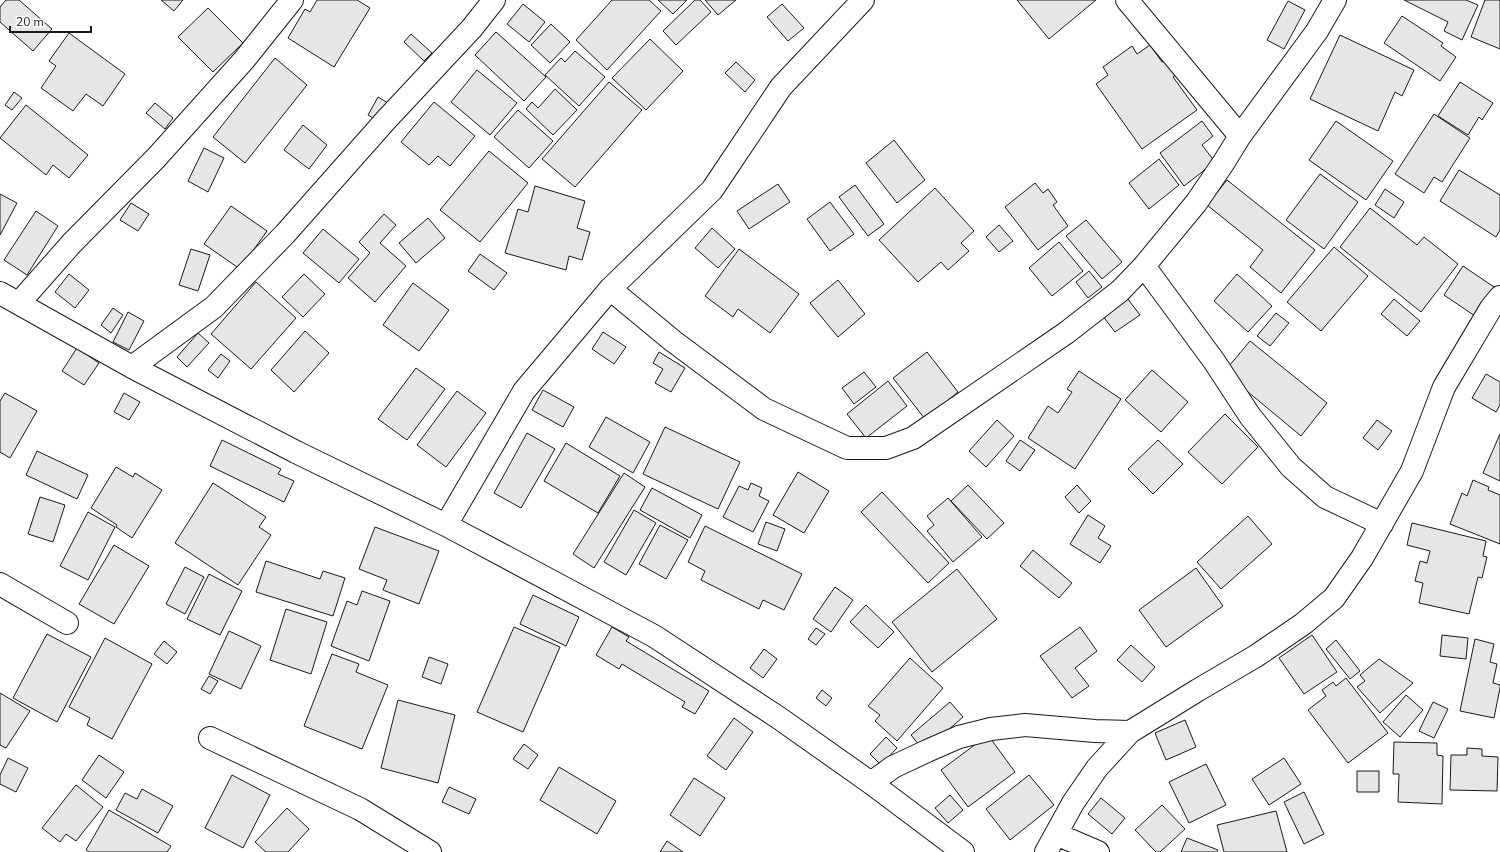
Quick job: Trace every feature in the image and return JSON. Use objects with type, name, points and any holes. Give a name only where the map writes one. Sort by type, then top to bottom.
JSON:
[{"type":"street","points":[[19,303],[72,243],[156,158],[244,60],[292,0]]},
{"type":"street","points":[[132,368],[214,307],[285,234],[386,120],[472,28],[494,0]]},
{"type":"street","points":[[446,525],[524,391],[610,289],[712,190],[781,87],[863,0]]},
{"type":"street","points":[[1126,0],[1240,136]]},
{"type":"street","points":[[610,289],[673,341],[764,409],[847,448],[886,448],[913,438],[1066,333],[1120,291],[1144,266],[1196,203],[1240,136],[1317,31],[1335,0]]},
{"type":"street","points":[[1144,266],[1214,361],[1250,416],[1291,467],[1325,496],[1382,524]]},
{"type":"street","points":[[0,293],[132,368],[296,452],[446,525],[654,636],[779,718],[871,783],[963,852]]},
{"type":"street","points":[[1098,852],[1051,843],[1073,803],[1097,768],[1130,732],[1256,656],[1334,598],[1362,558],[1412,471],[1444,387],[1491,308],[1500,297]]},
{"type":"street","points":[[0,584],[67,623]]},
{"type":"street","points":[[871,783],[893,767],[927,751],[959,737],[991,729],[1025,725],[1095,731],[1130,732]]},
{"type":"street","points":[[210,738],[360,810],[430,852]]},
{"type":"building","points":[[6,0],[19,0],[52,29],[33,51],[0,22],[0,7]]},
{"type":"building","points":[[161,0],[183,0],[174,11]]},
{"type":"building","points":[[317,0],[357,0],[370,8],[334,67],[288,38],[305,9],[310,12]]},
{"type":"building","points":[[612,0],[649,0],[661,11],[607,70],[576,40]]},
{"type":"building","points":[[658,0],[687,0],[673,14]]},
{"type":"building","points":[[695,0],[700,0],[711,12],[676,45],[663,31]]},
{"type":"building","points":[[705,0],[736,0],[718,15]]},
{"type":"building","points":[[1017,0],[1096,0],[1049,39]]},
{"type":"building","points":[[1404,0],[1466,0],[1478,5],[1462,40],[1444,31],[1448,22]]},
{"type":"building","points":[[1485,0],[1500,0],[1500,49],[1471,37]]},
{"type":"building","points":[[1288,1],[1305,10],[1284,49],[1267,40]]},
{"type":"building","points":[[523,4],[545,22],[529,42],[507,24]]},
{"type":"building","points":[[782,4],[804,28],[788,41],[767,17]]},
{"type":"building","points":[[208,8],[243,43],[213,72],[178,37]]},
{"type":"building","points":[[1402,16],[1443,43],[1441,46],[1456,57],[1440,81],[1384,43]]},
{"type":"building","points":[[551,24],[570,42],[550,63],[531,45]]},
{"type":"building","points":[[496,32],[546,77],[524,101],[475,55]]},
{"type":"building","points":[[69,33],[125,74],[103,106],[86,94],[73,111],[41,88],[56,66],[49,61]]},
{"type":"building","points":[[411,34],[432,53],[424,61],[404,42]]},
{"type":"building","points":[[1340,35],[1414,70],[1402,96],[1395,92],[1378,131],[1310,99]]},
{"type":"building","points":[[650,39],[683,71],[646,110],[612,78]]},
{"type":"building","points":[[1150,45],[1162,62],[1171,55],[1182,71],[1173,77],[1197,110],[1142,149],[1096,84],[1108,75],[1103,67],[1132,46],[1137,54]]},
{"type":"building","points":[[575,51],[605,77],[579,106],[545,75],[561,58],[565,62]]},
{"type":"building","points":[[275,58],[307,85],[245,163],[213,137]]},
{"type":"building","points":[[736,62],[755,80],[745,92],[725,73]]},
{"type":"building","points":[[477,70],[517,103],[490,135],[451,102]]},
{"type":"building","points":[[609,82],[642,110],[575,187],[542,159]]},
{"type":"building","points":[[1460,82],[1493,103],[1482,120],[1479,117],[1468,135],[1438,116]]},
{"type":"building","points":[[555,89],[577,110],[553,135],[526,109],[532,102],[538,108]]},
{"type":"building","points":[[14,92],[22,98],[12,110],[5,105]]},
{"type":"building","points":[[378,97],[388,103],[378,121],[368,115]]},
{"type":"building","points":[[434,102],[475,136],[450,166],[438,156],[429,165],[401,142]]},
{"type":"building","points":[[155,103],[173,118],[165,129],[146,113]]},
{"type":"building","points":[[26,105],[88,155],[69,178],[53,165],[46,175],[0,138]]},
{"type":"building","points":[[518,110],[553,141],[529,168],[494,137]]},
{"type":"building","points":[[1434,114],[1470,138],[1442,182],[1434,177],[1424,193],[1395,174]]},
{"type":"building","points":[[1202,121],[1213,136],[1202,145],[1215,162],[1184,186],[1160,153]]},
{"type":"building","points":[[1336,121],[1393,161],[1366,200],[1309,160]]},
{"type":"building","points":[[303,125],[327,145],[309,169],[284,150]]},
{"type":"building","points":[[894,140],[925,180],[897,203],[866,163]]},
{"type":"building","points":[[204,148],[224,158],[208,192],[188,181]]},
{"type":"building","points":[[489,151],[528,183],[480,242],[440,210]]},
{"type":"building","points":[[1159,159],[1179,185],[1149,209],[1129,183]]},
{"type":"building","points":[[1459,170],[1500,195],[1500,230],[1496,237],[1440,201]]},
{"type":"building","points":[[1320,174],[1358,202],[1324,249],[1286,220]]},
{"type":"building","points":[[1227,180],[1315,250],[1281,293],[1250,267],[1263,250],[1207,205]]},
{"type":"building","points":[[1035,183],[1043,193],[1048,189],[1057,202],[1053,205],[1068,226],[1038,250],[1005,207]]},
{"type":"building","points":[[778,184],[790,202],[749,229],[737,211]]},
{"type":"building","points":[[855,185],[884,224],[868,236],[839,197]]},
{"type":"building","points":[[535,186],[585,201],[577,228],[590,232],[582,260],[569,256],[566,270],[505,253],[518,209],[528,212]]},
{"type":"building","points":[[935,188],[974,231],[961,243],[969,251],[948,270],[941,262],[918,282],[879,240]]},
{"type":"building","points":[[1385,189],[1404,202],[1394,218],[1375,205]]},
{"type":"building","points":[[0,194],[17,203],[0,235]]},
{"type":"building","points":[[830,202],[854,234],[830,251],[807,219]]},
{"type":"building","points":[[131,203],[149,214],[138,231],[120,220]]},
{"type":"building","points":[[231,206],[267,231],[240,269],[204,244]]},
{"type":"building","points":[[1370,208],[1417,245],[1424,237],[1458,264],[1421,312],[1340,247]]},
{"type":"building","points":[[36,211],[58,226],[27,275],[4,260]]},
{"type":"building","points":[[384,214],[396,225],[380,243],[406,266],[375,302],[348,278],[370,253],[359,242]]},
{"type":"building","points":[[428,218],[445,238],[416,263],[399,243]]},
{"type":"building","points":[[1086,220],[1122,262],[1102,279],[1066,236]]},
{"type":"building","points":[[999,225],[1013,241],[999,252],[986,237]]},
{"type":"building","points":[[712,228],[735,249],[718,268],[695,248]]},
{"type":"building","points":[[323,229],[359,259],[339,283],[303,253]]},
{"type":"building","points":[[1059,242],[1083,271],[1052,296],[1029,268]]},
{"type":"building","points":[[1334,247],[1368,276],[1321,331],[1287,302]]},
{"type":"building","points":[[191,249],[210,255],[198,291],[179,285]]},
{"type":"building","points":[[739,249],[799,294],[770,333],[738,309],[733,317],[705,296]]},
{"type":"building","points":[[480,254],[507,273],[494,290],[468,271]]},
{"type":"building","points":[[1463,266],[1494,287],[1475,316],[1444,295]]},
{"type":"building","points":[[1089,271],[1102,287],[1088,298],[1076,282]]},
{"type":"building","points":[[69,274],[89,290],[75,308],[55,292]]},
{"type":"building","points":[[304,274],[325,294],[303,317],[282,297]]},
{"type":"building","points":[[1237,274],[1272,306],[1248,332],[1214,301]]},
{"type":"building","points":[[838,280],[865,314],[838,337],[810,303]]},
{"type":"building","points":[[256,282],[296,318],[251,369],[211,334]]},
{"type":"building","points":[[413,283],[449,310],[419,351],[383,325]]},
{"type":"building","points":[[1127,298],[1140,315],[1115,332],[1102,315]]},
{"type":"building","points":[[1394,299],[1420,321],[1407,336],[1381,314]]},
{"type":"building","points":[[113,308],[123,315],[111,333],[101,325]]},
{"type":"building","points":[[128,312],[144,321],[129,350],[113,342]]},
{"type":"building","points":[[1276,313],[1289,323],[1270,346],[1257,336]]},
{"type":"building","points":[[305,331],[329,353],[294,392],[271,370]]},
{"type":"building","points":[[603,332],[626,347],[614,364],[592,349]]},
{"type":"building","points":[[198,333],[209,343],[187,367],[177,357]]},
{"type":"building","points":[[1250,341],[1327,403],[1301,436],[1224,372]]},
{"type":"building","points":[[77,348],[99,363],[84,385],[62,371]]},
{"type":"building","points":[[659,352],[685,368],[671,392],[655,383],[663,369],[653,363]]},
{"type":"building","points":[[927,352],[958,392],[925,419],[893,378]]},
{"type":"building","points":[[221,354],[230,361],[218,378],[208,370]]},
{"type":"building","points":[[416,368],[445,389],[407,440],[378,419]]},
{"type":"building","points":[[1152,370],[1188,402],[1161,432],[1125,400]]},
{"type":"building","points":[[1079,371],[1121,399],[1075,469],[1028,438],[1048,406],[1058,413],[1072,392],[1067,389]]},
{"type":"building","points":[[864,372],[876,387],[854,404],[842,388]]},
{"type":"building","points":[[1486,374],[1500,382],[1500,405],[1496,412],[1472,398]]},
{"type":"building","points":[[888,381],[907,406],[866,438],[847,414]]},
{"type":"building","points":[[543,390],[574,407],[563,427],[532,410]]},
{"type":"building","points":[[457,391],[486,413],[446,467],[417,445]]},
{"type":"building","points":[[5,393],[37,411],[10,458],[0,452],[0,401]]},
{"type":"building","points":[[124,393],[140,402],[129,420],[114,412]]},
{"type":"building","points":[[1225,414],[1258,447],[1222,484],[1188,452]]},
{"type":"building","points":[[606,417],[650,442],[633,473],[589,447]]},
{"type":"building","points":[[997,420],[1014,436],[986,467],[969,451]]},
{"type":"building","points":[[1377,420],[1392,431],[1378,450],[1363,438]]},
{"type":"building","points":[[665,427],[740,462],[718,509],[643,474]]},
{"type":"building","points":[[527,433],[555,449],[521,508],[494,493]]},
{"type":"building","points":[[1500,434],[1500,481],[1483,473]]},
{"type":"building","points":[[222,440],[281,469],[278,474],[294,481],[284,502],[210,466]]},
{"type":"building","points":[[1020,440],[1035,450],[1020,471],[1006,461]]},
{"type":"building","points":[[1158,440],[1183,464],[1153,494],[1128,469]]},
{"type":"building","points":[[566,443],[620,476],[598,513],[544,481]]},
{"type":"building","points":[[37,451],[88,475],[77,499],[26,475]]},
{"type":"building","points":[[116,467],[133,477],[135,473],[162,490],[132,538],[116,527],[117,525],[91,508]]},
{"type":"building","points":[[798,472],[829,491],[804,533],[773,515]]},
{"type":"building","points":[[624,473],[645,487],[594,568],[573,554]]},
{"type":"building","points":[[1473,480],[1489,487],[1488,490],[1500,495],[1500,544],[1450,524],[1462,493],[1467,496]]},
{"type":"building","points":[[213,483],[266,517],[259,527],[271,535],[238,585],[175,543]]},
{"type":"building","points":[[751,483],[762,488],[759,496],[769,501],[753,532],[723,517],[739,486],[748,490]]},
{"type":"building","points":[[968,485],[1004,523],[987,539],[951,501]]},
{"type":"building","points":[[1077,485],[1091,501],[1079,513],[1065,497]]},
{"type":"building","points":[[652,488],[702,515],[690,538],[640,510]]},
{"type":"building","points":[[882,492],[949,563],[928,583],[861,512]]},
{"type":"building","points":[[40,497],[65,505],[53,542],[28,534]]},
{"type":"building","points":[[948,498],[982,537],[953,562],[927,531],[934,525],[927,516]]},
{"type":"building","points":[[634,510],[656,523],[626,575],[604,562]]},
{"type":"building","points":[[88,512],[115,527],[88,580],[60,566]]},
{"type":"building","points":[[1088,515],[1105,526],[1098,538],[1111,546],[1100,563],[1070,544]]},
{"type":"building","points":[[1248,516],[1272,544],[1221,589],[1197,562]]},
{"type":"building","points":[[766,522],[785,529],[777,551],[758,544]]},
{"type":"building","points":[[1412,523],[1486,541],[1483,556],[1487,557],[1482,578],[1478,577],[1469,614],[1419,603],[1423,583],[1415,581],[1420,561],[1427,563],[1430,551],[1407,545]]},
{"type":"building","points":[[660,525],[688,540],[666,579],[639,564]]},
{"type":"building","points":[[705,526],[802,574],[784,610],[763,600],[759,609],[701,580],[705,571],[688,562]]},
{"type":"building","points":[[375,527],[439,551],[419,604],[383,590],[387,580],[359,569]]},
{"type":"building","points":[[114,545],[149,566],[114,624],[79,604]]},
{"type":"building","points":[[1033,550],[1072,583],[1059,598],[1020,566]]},
{"type":"building","points":[[266,561],[320,579],[323,571],[345,578],[333,616],[256,592]]},
{"type":"building","points":[[185,567],[204,577],[185,614],[166,604]]},
{"type":"building","points":[[1196,568],[1223,606],[1166,647],[1139,610]]},
{"type":"building","points":[[957,569],[997,619],[932,672],[892,622]]},
{"type":"building","points":[[209,574],[242,591],[220,635],[187,619]]},
{"type":"building","points":[[835,587],[853,600],[831,632],[813,619]]},
{"type":"building","points":[[362,591],[390,601],[369,661],[331,646],[347,601],[357,605]]},
{"type":"building","points":[[533,595],[579,617],[566,646],[520,624]]},
{"type":"building","points":[[866,605],[894,632],[878,648],[850,622]]},
{"type":"building","points":[[286,609],[327,622],[311,674],[270,660]]},
{"type":"building","points":[[514,627],[560,647],[523,732],[477,712]]},
{"type":"building","points":[[612,627],[629,637],[626,641],[709,691],[695,714],[682,707],[685,702],[622,664],[619,669],[596,655]]},
{"type":"building","points":[[1080,627],[1097,651],[1075,668],[1089,686],[1072,698],[1040,656]]},
{"type":"building","points":[[816,628],[825,634],[816,645],[808,639]]},
{"type":"building","points":[[229,631],[261,646],[241,689],[209,674]]},
{"type":"building","points":[[47,634],[91,657],[57,722],[13,698]]},
{"type":"building","points":[[1312,635],[1337,672],[1304,694],[1279,658]]},
{"type":"building","points":[[1442,635],[1468,638],[1466,659],[1440,656]]},
{"type":"building","points":[[105,638],[152,664],[112,739],[87,725],[90,718],[69,707]]},
{"type":"building","points":[[1475,639],[1494,644],[1490,662],[1497,664],[1493,683],[1500,685],[1500,688],[1494,718],[1460,711]]},
{"type":"building","points":[[1336,640],[1360,671],[1350,679],[1326,649]]},
{"type":"building","points":[[164,641],[177,652],[167,664],[154,654]]},
{"type":"building","points":[[1131,645],[1155,667],[1142,682],[1117,660]]},
{"type":"building","points":[[764,649],[777,659],[763,678],[750,668]]},
{"type":"building","points":[[332,654],[359,664],[356,672],[388,685],[362,749],[304,726]]},
{"type":"building","points":[[429,657],[448,664],[441,684],[422,677]]},
{"type":"building","points":[[910,658],[943,688],[897,741],[875,721],[880,715],[868,706]]},
{"type":"building","points":[[1379,659],[1413,683],[1380,713],[1357,687],[1365,681],[1360,675]]},
{"type":"building","points":[[209,676],[218,681],[210,694],[201,689]]},
{"type":"building","points":[[1346,678],[1388,733],[1348,763],[1308,710],[1326,696],[1322,690],[1333,682],[1336,686]]},
{"type":"building","points":[[822,690],[832,698],[826,706],[816,698]]},
{"type":"building","points":[[0,693],[30,711],[6,748],[0,745]]},
{"type":"building","points":[[1406,695],[1423,710],[1400,737],[1383,722]]},
{"type":"building","points":[[398,700],[455,715],[438,783],[381,768]]},
{"type":"building","points":[[950,702],[963,717],[924,751],[911,735]]},
{"type":"building","points":[[1433,702],[1448,709],[1434,738],[1419,731]]},
{"type":"building","points":[[734,718],[753,732],[726,770],[707,756]]},
{"type":"building","points":[[1185,720],[1196,747],[1166,760],[1155,733]]},
{"type":"building","points":[[988,735],[1015,772],[968,807],[941,770]]},
{"type":"building","points":[[886,737],[897,748],[881,765],[870,754]]},
{"type":"building","points":[[1394,742],[1437,743],[1437,755],[1443,756],[1442,804],[1398,802],[1399,774],[1393,774]]},
{"type":"building","points":[[524,744],[538,755],[528,769],[513,759]]},
{"type":"building","points":[[1467,748],[1482,749],[1482,756],[1498,757],[1497,791],[1450,790],[1451,755],[1467,755]]},
{"type":"building","points":[[99,755],[124,772],[106,798],[82,780]]},
{"type":"building","points":[[8,758],[28,768],[16,792],[0,784],[0,775]]},
{"type":"building","points":[[1284,758],[1301,784],[1269,805],[1252,779]]},
{"type":"building","points":[[1206,764],[1226,805],[1189,823],[1169,782]]},
{"type":"building","points":[[559,767],[616,801],[597,834],[540,800]]},
{"type":"building","points":[[1357,771],[1379,771],[1379,792],[1357,792]]},
{"type":"building","points":[[232,775],[270,795],[243,848],[205,828]]},
{"type":"building","points":[[1029,775],[1054,805],[1010,840],[986,809]]},
{"type":"building","points":[[694,778],[725,798],[700,836],[670,815]]},
{"type":"building","points":[[76,785],[103,807],[76,841],[66,834],[60,842],[42,828]]},
{"type":"building","points":[[449,787],[476,799],[469,814],[442,802]]},
{"type":"building","points":[[142,789],[173,806],[158,833],[116,810],[125,793],[137,799]]},
{"type":"building","points":[[1304,792],[1324,834],[1304,844],[1284,802]]},
{"type":"building","points":[[950,795],[963,810],[948,823],[935,808]]},
{"type":"building","points":[[1101,798],[1125,818],[1112,834],[1088,814]]},
{"type":"building","points":[[1162,805],[1185,829],[1160,852],[1156,852],[1135,830]]},
{"type":"building","points":[[287,808],[309,829],[288,852],[266,852],[255,842]]},
{"type":"building","points":[[109,810],[171,846],[167,852],[89,852],[86,850]]},
{"type":"building","points":[[1276,811],[1287,852],[1224,852],[1217,825]]},
{"type":"building","points":[[1187,838],[1218,850],[1217,852],[1181,852]]},
{"type":"building","points":[[667,841],[683,852],[660,852]]}]
